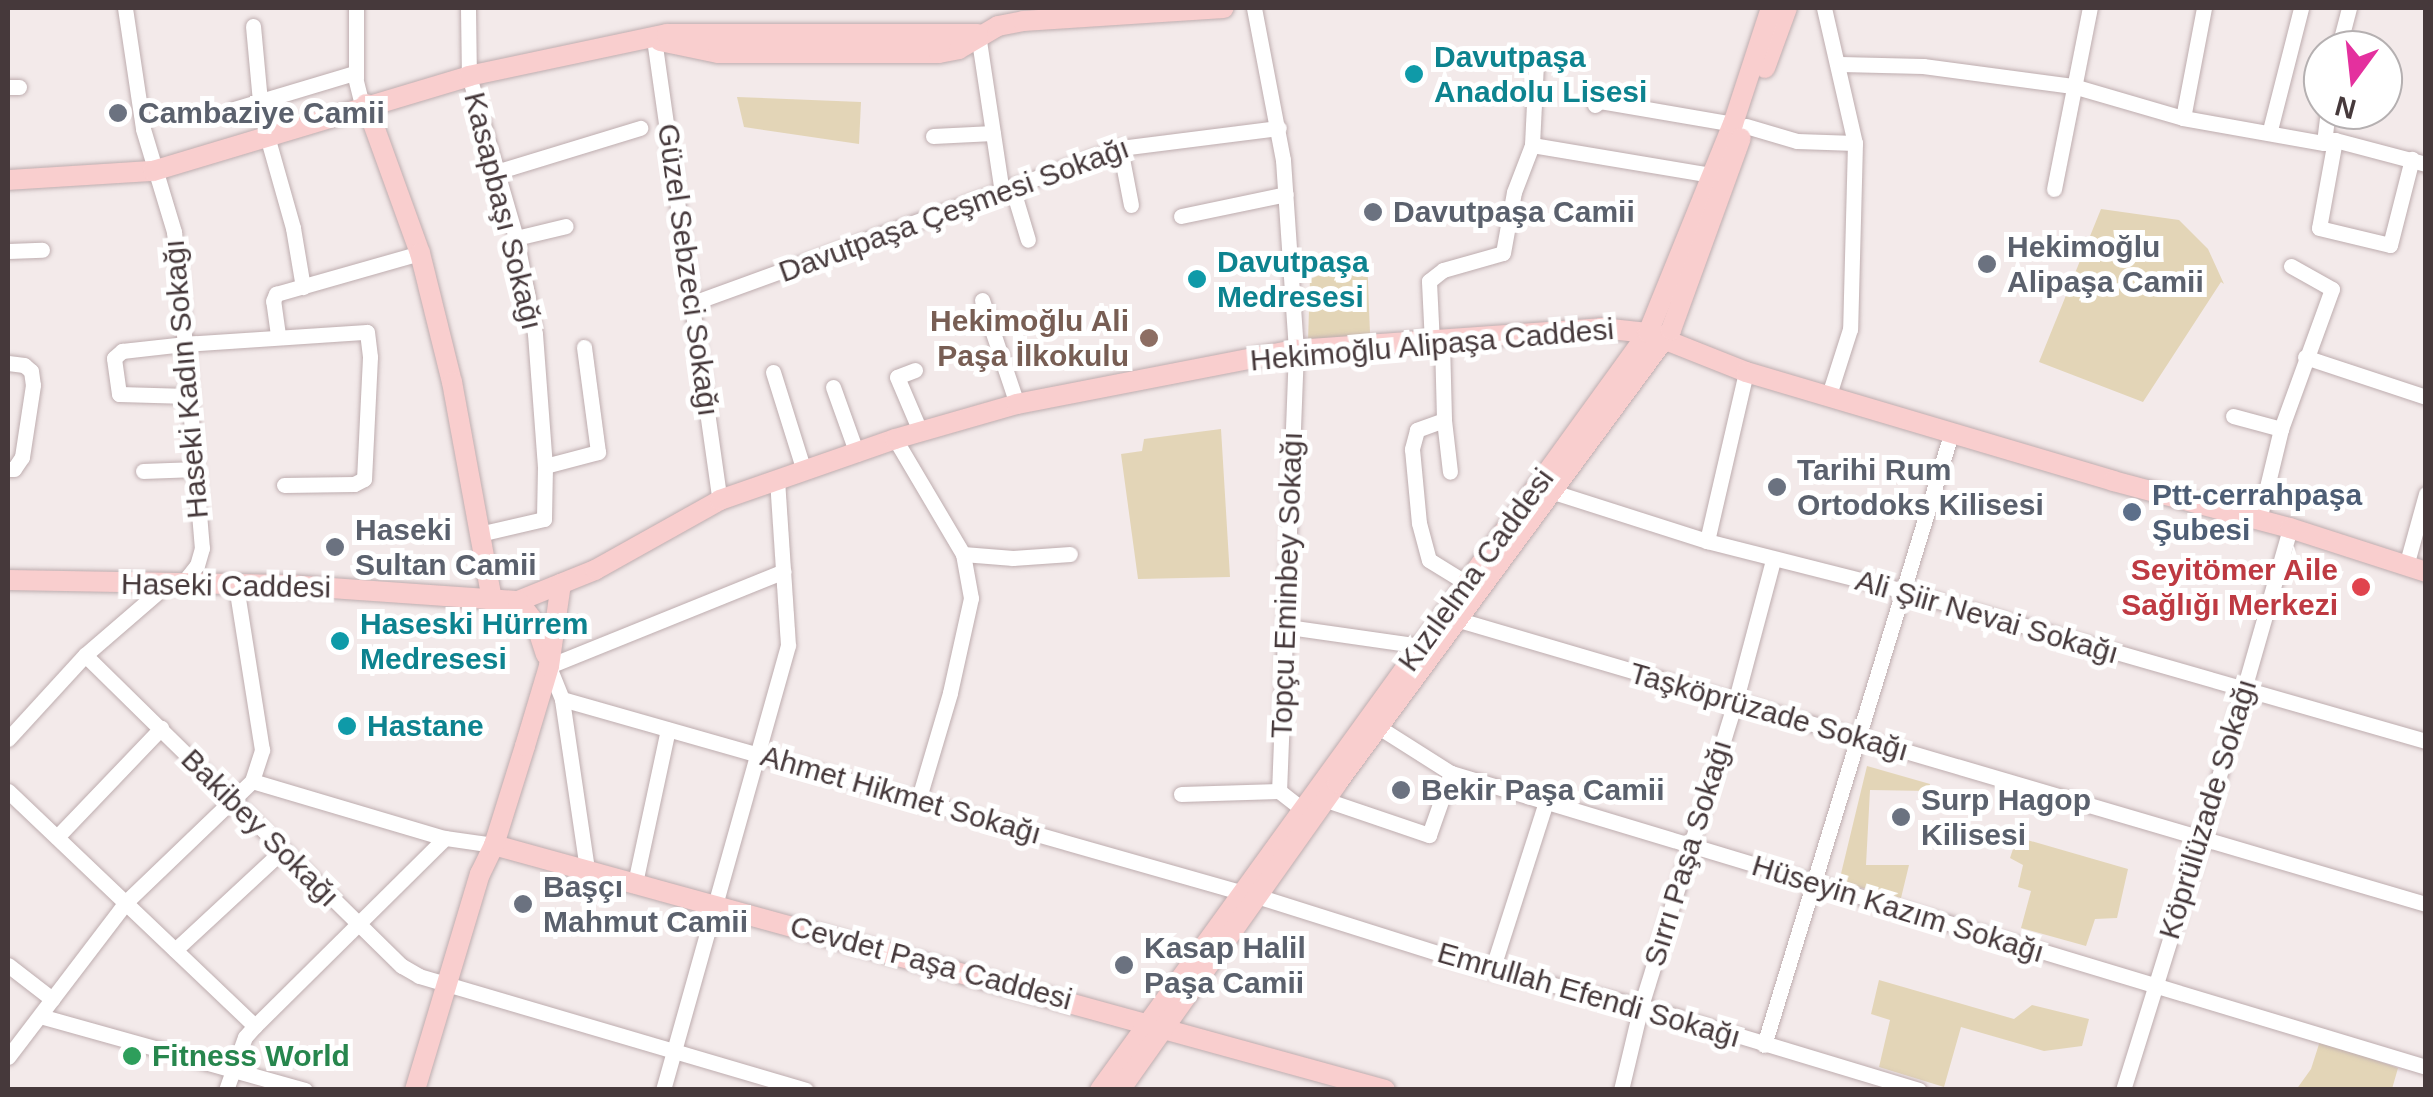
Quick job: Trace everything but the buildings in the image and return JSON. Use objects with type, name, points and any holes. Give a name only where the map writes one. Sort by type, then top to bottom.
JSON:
[{"type":"street","name":"Haseki Kadın Sokağı","points":[[125,8],[153,171],[174,232],[196,469],[202,548],[197,565],[174,584]]},
{"type":"street","points":[[356,8],[356,78]]},
{"type":"street","name":"Kasapbaşı Sokağı","points":[[468,8],[470,76],[516,238],[535,334],[545,466],[544,519],[479,534]]},
{"type":"street","points":[[8,180],[153,171],[470,76],[667,34],[978,34],[1023,21],[1224,8]]},
{"type":"street","name":"Topçu Eminbey Sokağı","points":[[1254,8],[1279,128],[1296,350],[1288,627],[1278,791]]},
{"type":"street","name":"Kızılelma Caddesi","points":[[1250,894],[1302,809],[1422,646],[1655,337],[1678,314],[1772,8]]},
{"type":"street","name":"Kızılelma Caddesi","points":[[1100,1090],[1156,1024],[1250,894],[1380,728],[1655,337],[1711,175],[1739,125],[1787,8]]},
{"type":"street","points":[[1824,8],[1840,64],[1855,143],[1850,329],[1829,395]]},
{"type":"street","points":[[2054,189],[2090,8]]},
{"type":"street","points":[[2182,118],[2204,8]]},
{"type":"street","points":[[2270,130],[2301,8]]},
{"type":"street","points":[[253,26],[260,101]]},
{"type":"street","points":[[978,34],[993,133],[1007,189],[1028,240]]},
{"type":"street","name":"Güzel Sebzeci Sokağı","points":[[654,39],[720,500]]},
{"type":"street","points":[[1450,472],[1429,281],[1443,270],[1503,254],[1514,192],[1532,145],[1536,63]]},
{"type":"street","points":[[1840,64],[1923,66],[2073,86],[2182,118],[2270,130],[2329,141],[2419,162],[2390,245],[2320,228],[2329,141],[2329,130]]},
{"type":"street","points":[[234,109],[354,73],[420,253],[452,382],[492,601]]},
{"type":"street","points":[[1595,104],[1600,101],[1739,125],[1797,142],[1855,143]]},
{"type":"street","points":[[496,172],[640,128]]},
{"type":"street","name":"Davutpaşa Çeşmesi Sokağı","points":[[692,302],[1120,148],[1279,128]]},
{"type":"street","points":[[933,136],[993,133]]},
{"type":"street","points":[[267,136],[293,228],[303,286]]},
{"type":"street","points":[[1532,145],[1711,175]]},
{"type":"street","points":[[1120,148],[1131,206]]},
{"type":"street","points":[[1181,216],[1286,194]]},
{"type":"street","points":[[516,238],[566,226]]},
{"type":"street","points":[[8,250],[42,250]]},
{"type":"street","points":[[278,335],[272,301],[276,294],[420,253]]},
{"type":"street","points":[[2259,520],[2281,429],[2332,289],[2290,266]]},
{"type":"street","points":[[982,300],[1017,404]]},
{"type":"street","name":"Hekimoğlu Alipaşa Caddesi","points":[[561,584],[720,500],[894,439],[1017,404],[1296,350],[1437,343],[1602,328],[1655,337],[1746,372],[2113,481],[2290,528],[2416,569]]},
{"type":"street","points":[[188,396],[128,397],[116,388],[118,353],[278,335],[367,332],[370,358],[364,479],[354,484],[284,484]]},
{"type":"street","points":[[545,466],[598,452],[584,348]]},
{"type":"street","points":[[2305,357],[2426,397]]},
{"type":"street","points":[[8,363],[24,366],[33,385],[22,457],[14,470],[8,469]]},
{"type":"street","points":[[915,370],[897,377],[920,432]]},
{"type":"street","points":[[773,372],[804,471]]},
{"type":"street","points":[[1706,542],[1746,372]]},
{"type":"street","points":[[832,388],[857,454]]},
{"type":"street","points":[[2233,416],[2281,429]]},
{"type":"street","points":[[1444,420],[1418,430],[1414,436],[1419,523],[1429,560],[1468,584]]},
{"type":"street","points":[[1764,1045],[1860,739],[1900,590],[1952,431]]},
{"type":"street","points":[[894,439],[962,554],[970,584],[970,611],[918,801]]},
{"type":"street","points":[[144,471],[196,469]]},
{"type":"street","points":[[663,1090],[788,645],[777,480]]},
{"type":"street","name":"Ali Şiir Nevai Sokağı","points":[[1550,490],[1706,542],[1900,590],[2426,741]]},
{"type":"street","points":[[2416,569],[2426,494]]},
{"type":"street","name":"Köprülüzade Sokağı","points":[[2123,1090],[2202,839],[2290,528]]},
{"type":"street","points":[[962,554],[1013,558],[1070,554]]},
{"type":"street","name":"Sırrı Paşa Sokağı","points":[[1621,1090],[1641,1006],[1735,702],[1774,560]]},
{"type":"street","points":[[548,666],[784,571]]},
{"type":"street","name":"Haseki Caddesi","points":[[8,580],[362,589],[492,601],[518,601],[561,584]]},
{"type":"street","points":[[8,739],[85,655],[174,584]]},
{"type":"street","points":[[415,1090],[548,666],[561,584]]},
{"type":"street","points":[[8,1057],[127,901],[252,782],[262,750],[236,585]]},
{"type":"street","points":[[518,601],[536,624],[562,699],[587,869]]},
{"type":"street","name":"Taşköprüzade Sokağı","points":[[1459,620],[2426,904]]},
{"type":"street","points":[[1288,627],[1422,646]]},
{"type":"street","name":"Bakibey Sokağı","points":[[85,655],[402,966],[446,984],[773,1085],[806,1090]]},
{"type":"street","name":"Ahmet Hikmet Sokağı","points":[[562,699],[1250,894]]},
{"type":"street","points":[[56,836],[161,728]]},
{"type":"street","name":"Hüseyin Kazım Sokağı","points":[[1380,728],[1451,773],[2426,1067]]},
{"type":"street","points":[[635,883],[668,729]]},
{"type":"street","points":[[1326,800],[1429,835],[1451,773]]},
{"type":"street","name":"Cevdet Paşa Caddesi","points":[[252,782],[445,838],[494,845],[587,869],[1156,1024],[1318,1081],[1384,1090]]},
{"type":"street","points":[[8,791],[255,1026]]},
{"type":"street","points":[[1181,794],[1278,791],[1302,809]]},
{"type":"street","points":[[1492,970],[1546,802]]},
{"type":"street","points":[[226,1090],[255,1026],[445,838]]},
{"type":"street","points":[[175,950],[282,850]]},
{"type":"street","name":"Emrullah Efendi Sokağı","points":[[1250,894],[1492,970],[1641,1006],[1918,1090]]},
{"type":"street","points":[[8,965],[52,999]]},
{"type":"street","points":[[40,1016],[304,1090]]},
{"type":"street","name":"Kızılelma Caddesi","points":[[1120,1090],[1156,1024]]},
{"type":"shaded area","points":[[737,97],[861,102],[859,144],[744,127]]},
{"type":"shaded area","points":[[2101,209],[2179,220],[2208,249],[2224,284],[2221,282],[2143,402],[2039,362]]},
{"type":"shaded area","points":[[1367,256],[1370,334],[1308,341],[1310,279]]},
{"type":"shaded area","points":[[1221,429],[1230,577],[1138,579],[1121,454],[1142,451],[1144,439]]},
{"type":"shaded area","points":[[1867,766],[1930,784],[1929,791],[1870,790],[1866,865],[1909,865],[1901,898],[1839,882]]},
{"type":"shaded area","points":[[2017,837],[2128,869],[2117,918],[2095,919],[2086,946],[2021,928],[2031,891],[2018,887],[2023,865],[2010,858]]},
{"type":"shaded area","points":[[1879,980],[2014,1019],[2032,1005],[2089,1019],[2082,1046],[2044,1051],[1961,1027],[1944,1087],[1879,1067],[1890,1020],[1871,1014]]},
{"type":"shaded area","points":[[2320,1041],[2398,1068],[2392,1089],[2296,1090],[2311,1069]]},
{"type":"place","name":"Davutpaşa Anadolu Lisesi","points":[[1414,74]]},
{"type":"place","name":"Cambaziye Camii","points":[[118,113]]},
{"type":"place","name":"Davutpaşa Camii","points":[[1373,212]]},
{"type":"place","name":"Hekimoğlu Alipaşa Camii","points":[[1987,264]]},
{"type":"place","name":"Davutpaşa Medresesi","points":[[1197,279]]},
{"type":"place","name":"Hekimoğlu Ali Paşa İlkokulu","points":[[1149,338]]},
{"type":"place","name":"Tarihi Rum Ortodoks Kilisesi","points":[[1777,487]]},
{"type":"place","name":"Ptt-cerrahpaşa Şubesi","points":[[2132,512]]},
{"type":"place","name":"Haseki Sultan Camii","points":[[335,547]]},
{"type":"place","name":"Seyitömer Aile Sağlığı Merkezi","points":[[2361,587]]},
{"type":"place","name":"Haseski Hürrem Medresesi","points":[[340,641]]},
{"type":"place","name":"Hastane","points":[[347,726]]},
{"type":"place","name":"Bekir Paşa Camii","points":[[1401,790]]},
{"type":"place","name":"Surp Hagop Kilisesi","points":[[1901,817]]},
{"type":"place","name":"Başçı Mahmut Camii","points":[[523,904]]},
{"type":"place","name":"Kasap Halil Paşa Camii","points":[[1124,965]]},
{"type":"place","name":"Fitness World","points":[[132,1056]]}]
